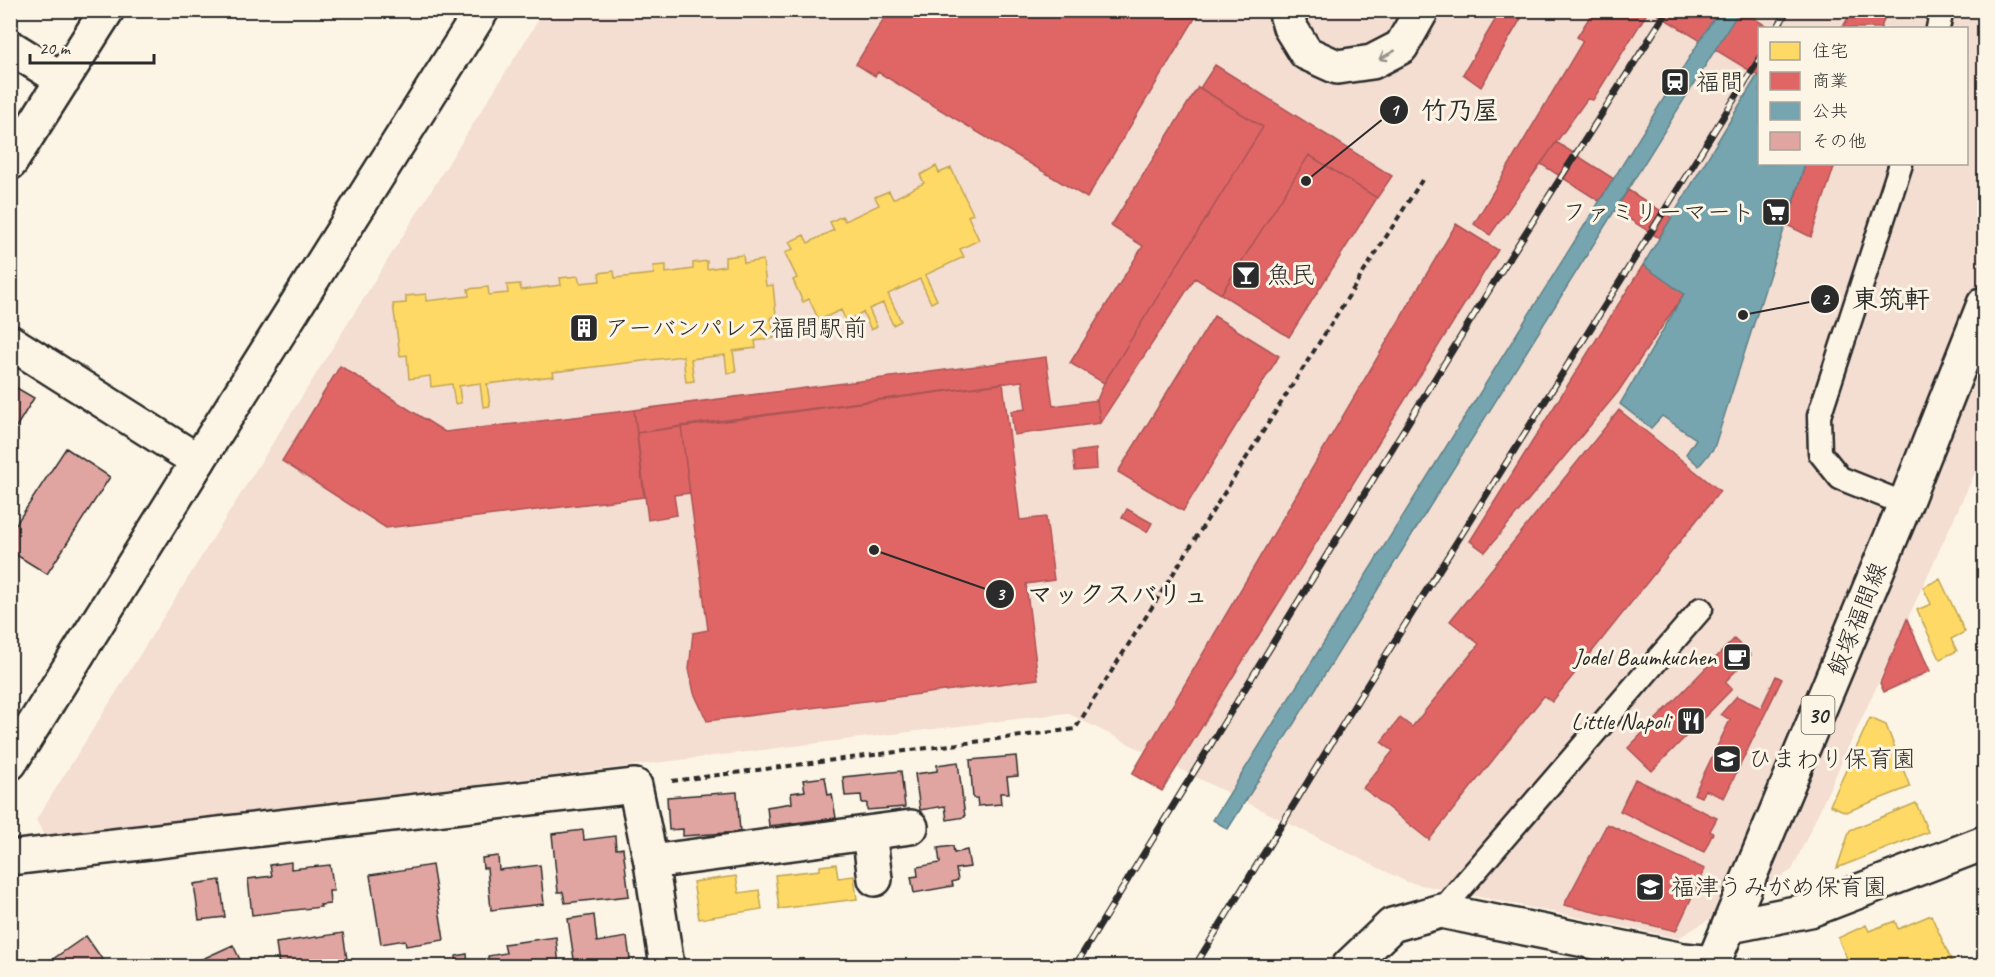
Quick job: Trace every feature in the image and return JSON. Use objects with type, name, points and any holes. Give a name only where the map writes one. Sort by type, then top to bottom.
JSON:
[{"type":"street","points":[[10,163],[107,10]]},
{"type":"street","points":[[10,763],[482,10]]},
{"type":"street","points":[[1285,10],[1290,27],[1306,53],[1337,67],[1372,62],[1401,46],[1422,10]]},
{"type":"street","points":[[10,48],[63,80]]},
{"type":"street","name":"飯塚福間線","points":[[1713,965],[1905,504],[1984,304]]},
{"type":"street","points":[[10,342],[198,461]]},
{"type":"street","points":[[10,858],[635,786],[651,862],[667,966]]},
{"type":"street","points":[[651,862],[911,827]]},
{"type":"street","points":[[869,833],[875,879]]},
{"type":"street","points":[[1731,926],[1810,910],[1984,843]]},
{"type":"street","points":[[1348,966],[1392,925],[1441,911],[1713,965]]},
{"type":"lane","points":[[1938,27],[1942,10]]},
{"type":"lane","points":[[1901,165],[1819,416],[1820,453],[1840,478],[1905,504]]},
{"type":"lane","points":[[1441,911],[1701,609]]},
{"type":"path","points":[[635,786],[1075,729],[1422,180]]},
{"type":"shaded area","points":[[544,11],[1984,11],[1984,453],[1792,870],[1678,938],[1407,882],[1067,713],[45,837],[36,820]]},
{"type":"building: 住宅","name":"アーバンパレス福間駅前","points":[[936,166],[939,173],[951,168],[973,214],[968,216],[979,240],[960,249],[964,257],[925,275],[937,300],[931,303],[920,279],[888,294],[901,321],[893,325],[883,303],[869,309],[877,327],[871,330],[863,312],[846,321],[841,310],[819,320],[809,299],[803,302],[793,280],[797,278],[785,253],[793,249],[789,242],[804,235],[808,243],[834,230],[830,222],[842,216],[845,221],[879,205],[875,197],[889,191],[893,199],[924,183],[920,175]]},
{"type":"building: 住宅","name":"アーバンパレス福間駅前","points":[[743,255],[744,263],[763,260],[766,286],[773,285],[776,316],[771,317],[774,338],[755,341],[756,348],[733,351],[736,372],[727,373],[725,355],[691,359],[694,381],[686,382],[683,356],[553,372],[554,376],[487,384],[490,406],[483,407],[480,383],[459,386],[461,403],[455,404],[452,384],[431,387],[430,376],[409,379],[407,355],[400,356],[393,304],[406,303],[406,296],[426,294],[426,301],[469,296],[468,289],[488,287],[489,295],[508,293],[507,285],[520,284],[521,290],[561,285],[560,278],[578,276],[580,283],[600,281],[599,273],[614,271],[615,278],[654,274],[653,266],[666,265],[666,273],[693,269],[693,263],[707,261],[707,269],[725,266],[725,257]]},
{"type":"building: 住宅","points":[[1940,579],[1965,632],[1951,639],[1957,651],[1940,659],[1917,610],[1931,604],[1923,587]]},
{"type":"building: 住宅","points":[[1870,718],[1886,725],[1910,787],[1846,812],[1830,805]]},
{"type":"building: 住宅","points":[[1916,803],[1928,832],[1837,868],[1850,830]]},
{"type":"building: 住宅","points":[[836,864],[838,878],[854,876],[857,899],[779,909],[775,875],[820,870],[820,866]]},
{"type":"building: 住宅","points":[[736,876],[739,893],[759,890],[762,909],[699,919],[693,882]]},
{"type":"building: 住宅","points":[[1931,915],[1952,962],[1944,966],[1839,966],[1848,961],[1838,938],[1866,925],[1869,931],[1895,921],[1898,929]]},
{"type":"building: 商業","points":[[889,10],[919,10],[923,13],[924,10],[1200,10],[1087,198],[878,72],[875,76],[856,64]]},
{"type":"building: 商業","points":[[1501,10],[1526,10],[1481,87],[1463,74]]},
{"type":"building: 商業","points":[[1594,10],[1649,10],[1593,100],[1587,99],[1490,235],[1474,224],[1583,41],[1577,37]]},
{"type":"building: 商業","points":[[1650,10],[1742,10],[1768,27],[1758,27],[1758,76]]},
{"type":"building: 商業","points":[[1853,10],[1887,10],[1881,27],[1843,27]]},
{"type":"building: 商業","points":[[1215,65],[1392,176],[1377,198],[1309,155],[1221,294],[1195,278],[1100,423],[1097,400],[1104,383],[1263,127],[1200,88]]},
{"type":"building: 商業","points":[[1198,87],[1263,127],[1104,383],[1070,363],[1143,246],[1111,226]]},
{"type":"building: 商業","points":[[1556,142],[1614,179],[1599,201],[1541,164]]},
{"type":"building: 商業","points":[[1309,155],[1377,198],[1289,337],[1221,294]]},
{"type":"building: 商業","points":[[1805,165],[1835,165],[1811,237],[1787,225]]},
{"type":"building: 商業","points":[[1628,190],[1672,218],[1659,238],[1615,210]]},
{"type":"building: 商業","points":[[1456,224],[1498,250],[1162,791],[1132,774]]},
{"type":"building: 商業","points":[[1643,265],[1684,294],[1618,392],[1485,552],[1470,541]]},
{"type":"building: 商業","points":[[1214,316],[1279,356],[1183,511],[1118,472]]},
{"type":"building: 商業","points":[[1046,357],[1053,406],[1097,400],[1100,423],[1014,435],[1011,411],[1026,409],[1022,381],[637,433],[634,410]]},
{"type":"building: 商業","points":[[340,366],[445,432],[634,410],[644,497],[386,528],[282,461]]},
{"type":"building: 商業","points":[[1003,383],[1020,520],[1046,517],[1054,580],[1026,584],[1038,679],[707,721],[694,693],[689,669],[693,633],[708,630],[681,426]]},
{"type":"building: 商業","points":[[1619,410],[1720,491],[1552,702],[1544,696],[1429,840],[1363,788],[1393,751],[1381,742],[1400,718],[1412,727],[1479,644],[1450,621]]},
{"type":"building: 商業","points":[[681,426],[690,493],[674,495],[677,515],[648,520],[637,433]]},
{"type":"building: 商業","points":[[1096,449],[1097,469],[1075,471],[1073,452]]},
{"type":"building: 商業","points":[[1127,509],[1152,523],[1147,532],[1122,518]]},
{"type":"building: 商業","points":[[1907,619],[1930,671],[1884,692],[1880,683]]},
{"type":"building: 商業","points":[[1734,639],[1751,655],[1725,682],[1732,689],[1652,771],[1628,748]]},
{"type":"building: 商業","points":[[1776,676],[1782,679],[1724,798],[1705,790],[1701,797],[1694,794],[1730,720],[1721,714],[1737,696],[1761,708]]},
{"type":"building: 商業","points":[[1635,779],[1717,818],[1710,831],[1713,833],[1704,852],[1620,811]]},
{"type":"building: 商業","points":[[1607,824],[1705,869],[1676,931],[1564,905]]},
{"type":"building: 公共","points":[[1719,10],[1740,10],[1228,829],[1213,820]]},
{"type":"building: 公共","points":[[1758,76],[1758,165],[1805,165],[1714,448],[1699,466],[1686,454],[1696,439],[1662,416],[1651,428],[1620,404],[1684,294],[1643,265]]},
{"type":"building: その他","points":[[10,384],[34,398],[10,437]]},
{"type":"building: その他","points":[[66,448],[110,477],[47,574],[10,551],[10,533]]},
{"type":"building: その他","points":[[1016,756],[1018,776],[1007,777],[1009,793],[1000,793],[1001,804],[978,806],[977,798],[973,798],[970,760]]},
{"type":"building: その他","points":[[958,762],[965,817],[947,820],[945,806],[920,810],[915,774],[937,771],[937,765]]},
{"type":"building: その他","points":[[901,771],[905,807],[867,810],[867,803],[862,803],[861,795],[845,796],[843,777]]},
{"type":"building: その他","points":[[825,777],[828,795],[832,794],[836,818],[769,826],[767,807],[792,803],[791,793],[805,791],[803,780]]},
{"type":"building: その他","points":[[737,792],[740,832],[683,836],[683,829],[669,830],[667,797]]},
{"type":"building: その他","points":[[583,830],[584,840],[615,836],[616,849],[623,848],[629,896],[565,903],[563,892],[558,892],[552,834]]},
{"type":"building: その他","points":[[953,846],[954,853],[967,850],[970,867],[956,869],[958,880],[952,882],[953,886],[914,893],[911,877],[918,876],[917,867],[940,863],[938,848]]},
{"type":"building: その他","points":[[498,856],[499,870],[540,865],[544,904],[491,910],[487,868],[483,868],[482,858]]},
{"type":"building: その他","points":[[291,862],[291,869],[330,865],[334,891],[329,891],[330,904],[252,915],[248,879],[272,876],[270,865]]},
{"type":"building: その他","points":[[432,865],[444,940],[406,946],[405,940],[381,944],[370,875]]},
{"type":"building: その他","points":[[220,880],[225,917],[199,920],[194,884]]},
{"type":"building: その他","points":[[594,915],[597,942],[627,937],[631,966],[575,966],[568,919]]},
{"type":"building: その他","points":[[343,933],[348,966],[279,966],[276,943]]},
{"type":"building: その他","points":[[86,936],[107,966],[43,966]]},
{"type":"building: その他","points":[[556,937],[559,966],[489,966],[488,956],[506,953],[504,944]]},
{"type":"building: その他","points":[[233,945],[243,966],[187,966]]},
{"type":"building: その他","points":[[467,954],[468,966],[457,966],[456,956]]},
{"type":"railway","points":[[1075,966],[1496,279],[1668,10]]},
{"type":"railway","points":[[1778,27],[1788,10]]},
{"type":"railway","points":[[1195,966],[1364,690],[1758,61]]},
{"type":"place","name":"福間","points":[[1675,82]]},
{"type":"place","name":"竹乃屋","points":[[1306,181]]},
{"type":"place","name":"ファミリーマート","points":[[1776,212]]},
{"type":"place","name":"魚民","points":[[1246,275]]},
{"type":"place","name":"東筑軒","points":[[1743,315]]},
{"type":"place","name":"アーバンパレス福間駅前","points":[[584,328]]},
{"type":"place","name":"マックスバリュ","points":[[874,550]]},
{"type":"place","name":"Jodel Baumkuchen","points":[[1737,657]]},
{"type":"place","name":"Little Napoli","points":[[1691,721]]},
{"type":"place","name":"ひまわり保育園","points":[[1727,759]]},
{"type":"place","name":"福津うみがめ保育園","points":[[1650,887]]}]
